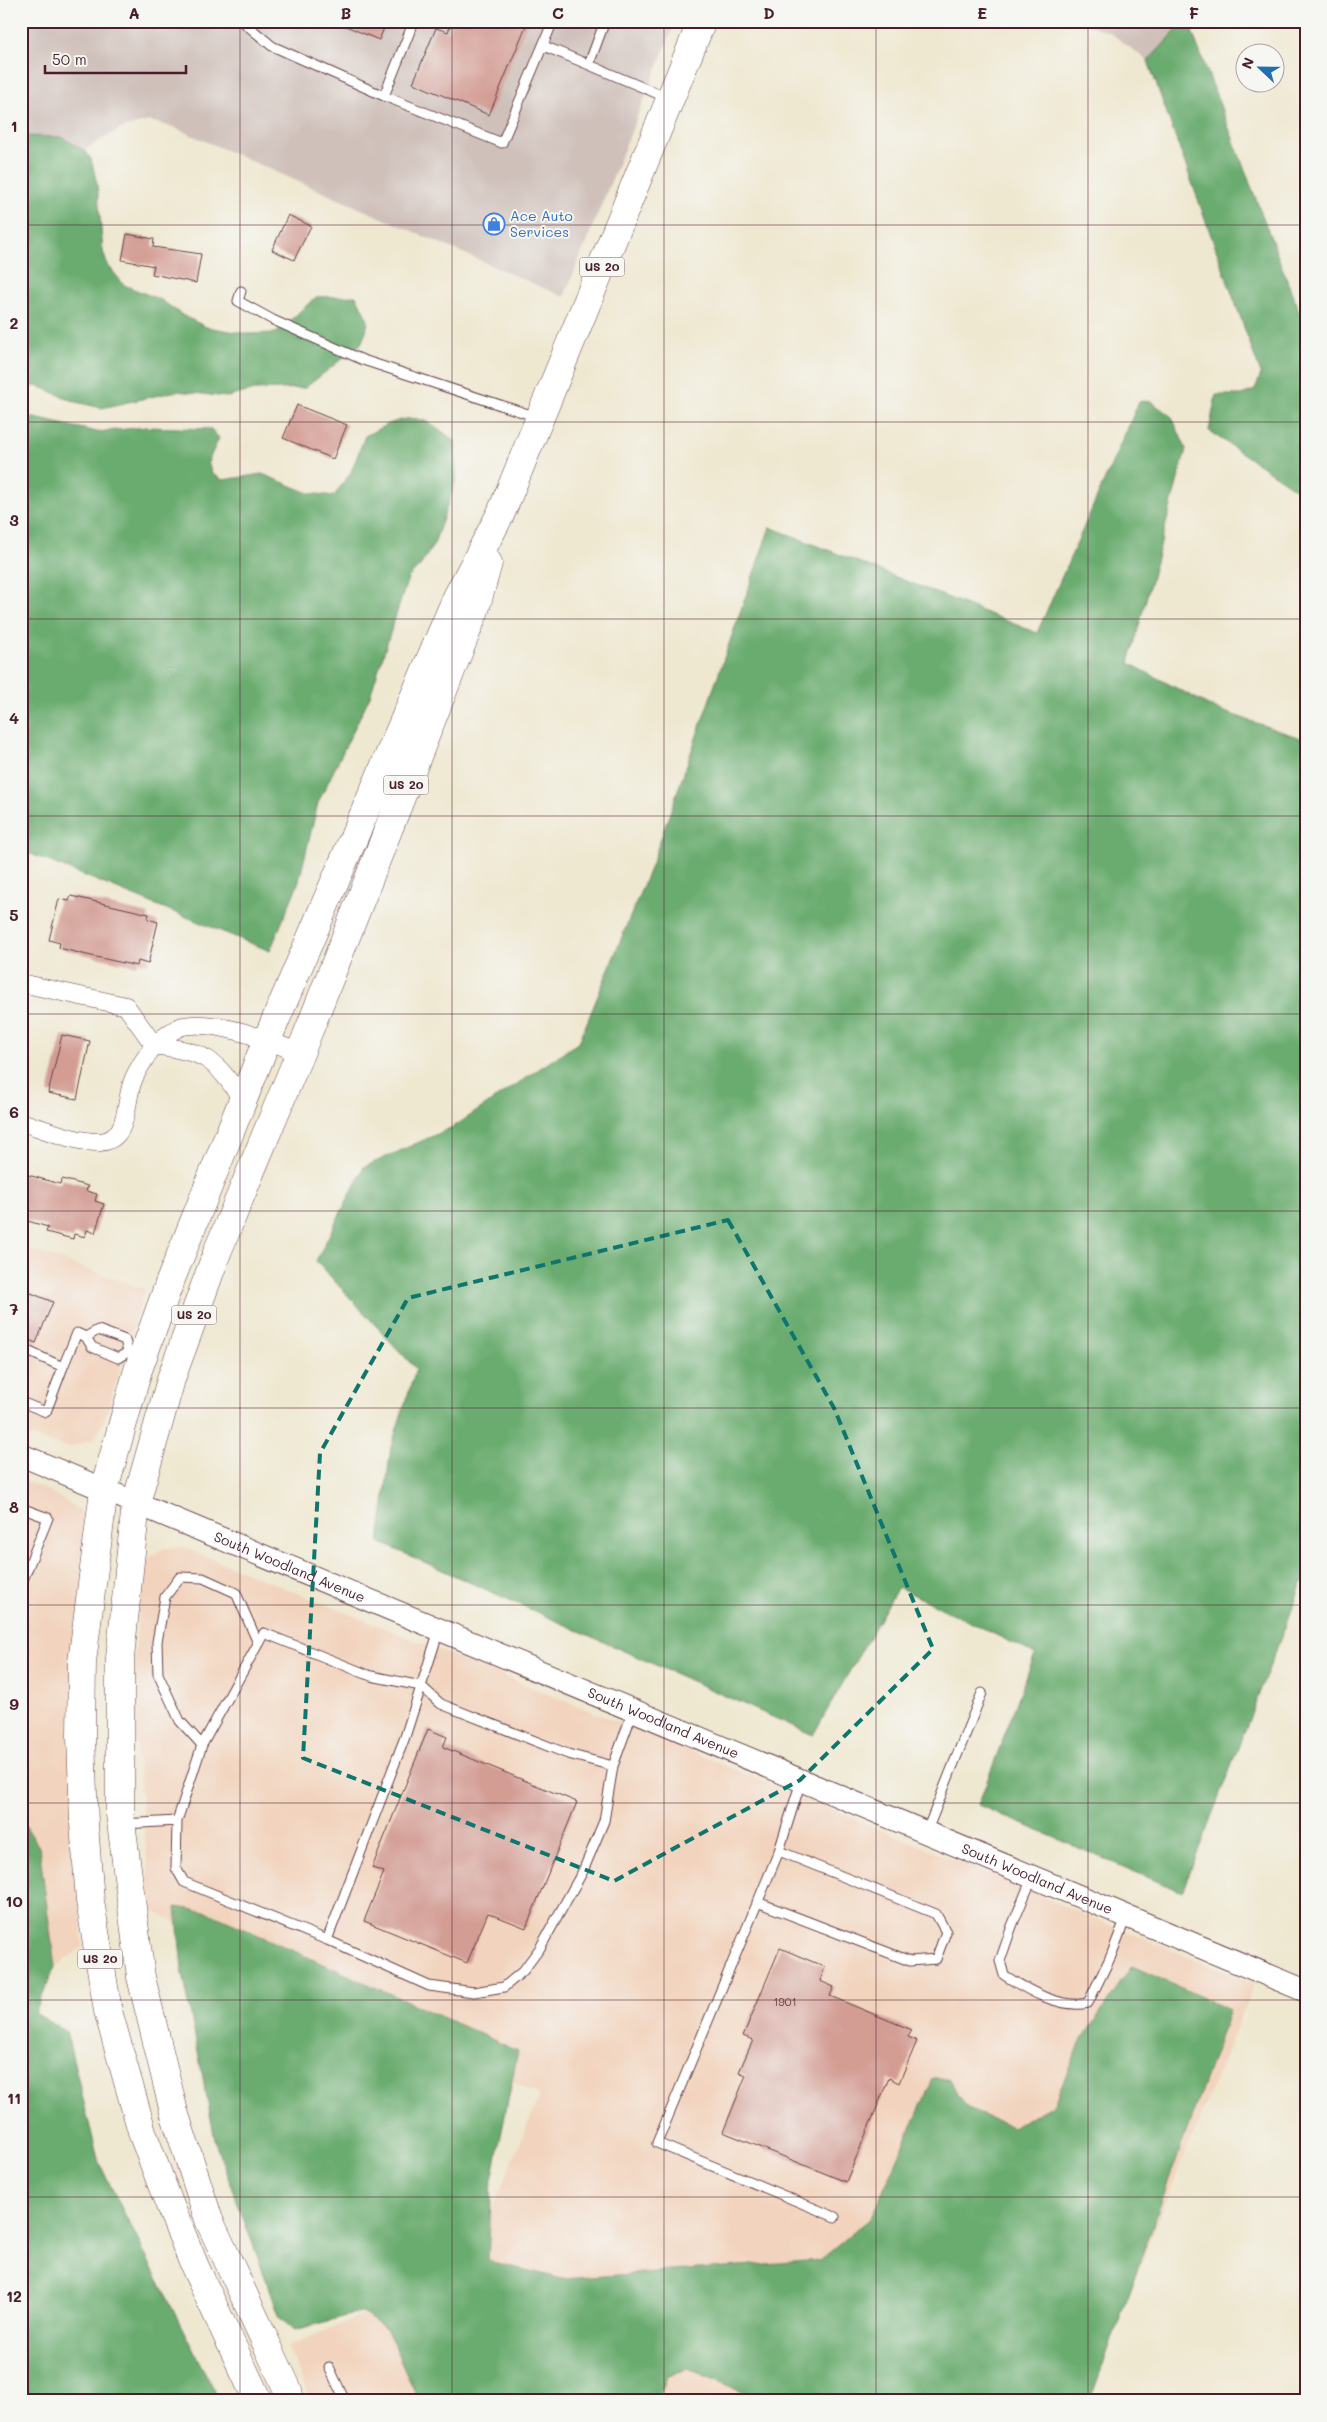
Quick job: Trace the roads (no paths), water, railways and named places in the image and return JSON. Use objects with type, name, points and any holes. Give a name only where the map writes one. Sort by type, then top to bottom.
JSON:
[{"type":"main road","name":"US 20","points":[[258,2401],[199,2276],[169,2203],[143,2135],[108,2011],[90,1901],[84,1824],[81,1736],[82,1662],[104,1490],[135,1354],[169,1284],[244,1102],[267,1040],[457,597],[501,513],[702,21]]},
{"type":"main road","name":"US 20","points":[[290,2401],[288,2390],[209,2220],[174,2112],[141,1977],[121,1824],[120,1658],[136,1503],[175,1367],[218,1250],[300,1053],[475,610],[501,513]]},
{"type":"street","points":[[21,983],[126,1006],[154,1045],[180,1049],[207,1057],[222,1069],[244,1102]]},
{"type":"street","points":[[21,1122],[85,1141],[102,1142],[115,1136],[123,1125],[133,1080],[154,1045],[182,1026],[201,1025],[267,1040],[300,1053]]},
{"type":"street","name":"South Woodland Avenue","points":[[21,1455],[1306,1991]]},
{"type":"lane","points":[[242,21],[272,46],[384,96],[502,143],[553,21]]},
{"type":"lane","points":[[384,96],[414,21]]},
{"type":"lane","points":[[589,64],[606,21]]},
{"type":"lane","points":[[544,46],[671,99]]},
{"type":"lane","points":[[241,291],[238,301],[273,320],[363,360],[540,418]]},
{"type":"lane","points":[[21,1402],[46,1412],[77,1333],[86,1337],[92,1347],[118,1358],[135,1354],[124,1340],[98,1330],[86,1337]]},
{"type":"lane","points":[[21,1348],[63,1367]]},
{"type":"lane","points":[[21,1508],[48,1518],[21,1585]]},
{"type":"lane","points":[[202,1745],[180,1721],[158,1674],[157,1642],[165,1597],[180,1577],[203,1578],[236,1593],[258,1643]]},
{"type":"lane","points":[[327,1940],[405,1737],[439,1629]]},
{"type":"lane","points":[[613,1766],[568,1754],[441,1704],[421,1686],[371,1676],[264,1633],[202,1745],[177,1821],[176,1868],[184,1882],[327,1940],[429,1986],[474,1992],[504,1987],[523,1971],[540,1948],[583,1871],[604,1821],[613,1766],[633,1710]]},
{"type":"lane","points":[[926,1833],[982,1693]]},
{"type":"lane","points":[[801,1780],[779,1851],[658,2143],[835,2217]]},
{"type":"lane","points":[[121,1824],[177,1821]]},
{"type":"lane","points":[[757,1902],[910,1961],[936,1960],[946,1932],[936,1914],[779,1851]]},
{"type":"lane","points":[[1032,1878],[1000,1961],[1004,1975],[1018,1984],[1057,2001],[1075,2006],[1088,2003],[1111,1956],[1126,1916]]},
{"type":"lane","points":[[329,2367],[345,2401]]},
{"type":"place","name":"Ace Auto Services","points":[[494,224]]}]
